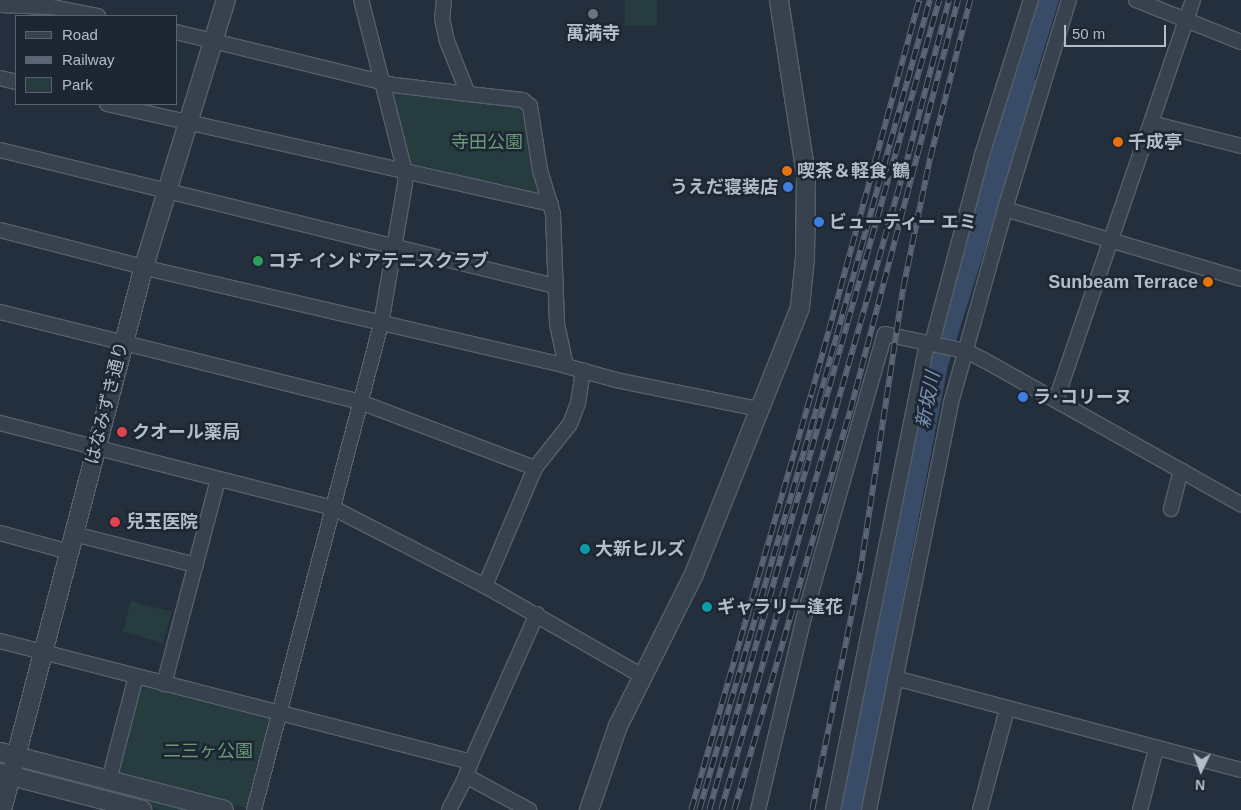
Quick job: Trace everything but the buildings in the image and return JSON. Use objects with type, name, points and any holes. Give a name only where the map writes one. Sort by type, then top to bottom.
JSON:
[{"type":"street","name":"はなみずき通り","points":[[2,810],[7,754],[43,652],[144,266],[226,0]]},
{"type":"street","points":[[254,810],[381,324],[395,246],[405,172],[361,0]]},
{"type":"street","points":[[444,0],[442,18],[447,41],[468,94]]},
{"type":"street","points":[[589,810],[615,734],[694,574],[800,307],[804,281],[806,175],[779,0]]},
{"type":"street","points":[[833,810],[929,343],[982,155],[1031,0]]},
{"type":"street","points":[[869,810],[936,469],[962,350],[1069,0]]},
{"type":"street","points":[[1136,0],[1241,42]]},
{"type":"street","points":[[1056,400],[1193,0]]},
{"type":"street","points":[[0,5],[52,7],[93,15]]},
{"type":"street","points":[[178,32],[381,80],[529,102],[540,170],[550,204],[557,324],[566,366]]},
{"type":"street","points":[[0,78],[15,82]]},
{"type":"street","points":[[111,105],[550,204]]},
{"type":"street","points":[[1151,123],[1241,146]]},
{"type":"street","points":[[0,150],[555,286]]},
{"type":"street","points":[[1005,209],[1112,239],[1241,279]]},
{"type":"street","points":[[0,230],[381,324],[759,409]]},
{"type":"street","points":[[0,312],[360,402],[535,468]]},
{"type":"street","points":[[758,810],[803,621],[884,334],[962,350],[1056,400],[1241,504]]},
{"type":"street","points":[[485,586],[535,468],[570,424],[578,403],[583,370]]},
{"type":"street","points":[[0,423],[333,508],[537,614],[642,676]]},
{"type":"street","points":[[1171,509],[1181,470]]},
{"type":"street","points":[[164,684],[218,479]]},
{"type":"street","points":[[0,533],[69,552]]},
{"type":"street","points":[[74,534],[196,565]]},
{"type":"street","points":[[449,810],[466,776],[537,614]]},
{"type":"street","points":[[0,641],[471,762]]},
{"type":"street","points":[[109,780],[136,676]]},
{"type":"street","points":[[895,678],[1156,749],[1241,770]]},
{"type":"street","points":[[980,810],[1007,709]]},
{"type":"street","points":[[1140,810],[1156,749]]},
{"type":"street","points":[[7,754],[224,810]]},
{"type":"street","points":[[5,774],[142,810]]},
{"type":"street","points":[[466,776],[529,810]]},
{"type":"green space","points":[[625,0],[657,0],[657,26],[625,26]]},
{"type":"green space","name":"寺田公園","points":[[398,89],[526,107],[543,191],[539,196],[412,167],[391,96]]},
{"type":"green space","points":[[131,601],[172,612],[163,643],[123,632]]},
{"type":"green space","name":"二三ヶ公園","points":[[141,683],[272,718],[248,809],[117,774]]},
{"type":"green space","points":[[32,767],[212,810],[160,810],[35,777],[31,774]]},
{"type":"water","points":[[1038,0],[1059,0],[1022,121],[1005,113]]},
{"type":"waterway","name":"新坂川","points":[[849,810],[934,367],[1023,84]]},
{"type":"railway","points":[[691,810],[811,395],[919,0]]},
{"type":"railway","points":[[699,810],[819,399],[930,0]]},
{"type":"railway","points":[[709,810],[939,0]]},
{"type":"railway","points":[[721,810],[909,152],[949,0]]},
{"type":"railway","points":[[734,810],[850,411],[958,0]]},
{"type":"railway","points":[[812,810],[860,572],[903,288],[930,158],[970,0]]},
{"type":"place","name":"萬満寺","points":[[593,14]]},
{"type":"place","name":"千成亭","points":[[1118,142]]},
{"type":"place","name":"喫茶＆軽食 鶴","points":[[787,171]]},
{"type":"place","name":"うえだ寝装店","points":[[788,187]]},
{"type":"place","name":"ビューティー エミ","points":[[819,222]]},
{"type":"place","name":"コチ インドアテニスクラブ","points":[[258,261]]},
{"type":"place","name":"Sunbeam Terrace","points":[[1208,282]]},
{"type":"place","name":"ラ･コリーヌ","points":[[1023,397]]},
{"type":"place","name":"クオール薬局","points":[[122,432]]},
{"type":"place","name":"兒玉医院","points":[[115,522]]},
{"type":"place","name":"大新ヒルズ","points":[[585,549]]},
{"type":"place","name":"ギャラリー逢花","points":[[707,607]]}]
